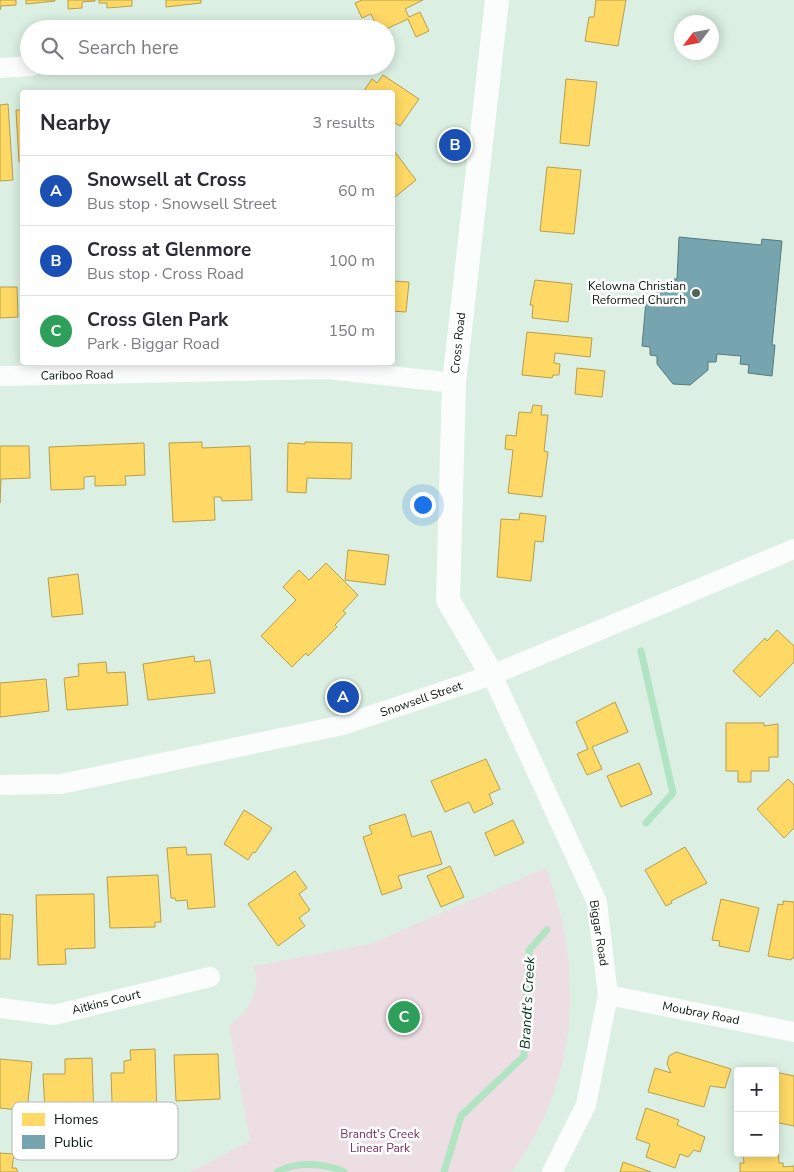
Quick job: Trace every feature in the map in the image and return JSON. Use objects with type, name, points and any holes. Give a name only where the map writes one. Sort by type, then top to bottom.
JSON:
[{"type":"street","name":"Cross Road","points":[[492,676],[448,600],[454,383],[497,0]]},
{"type":"street","points":[[0,68],[20,67]]},
{"type":"street","name":"Cariboo Road","points":[[0,376],[328,370],[454,383]]},
{"type":"street","name":"Snowsell Street","points":[[0,785],[61,784],[343,725],[492,676],[794,549]]},
{"type":"street","name":"Biggar Road","points":[[492,676],[596,902],[608,995],[586,1105],[552,1172]]},
{"type":"street","name":"Aitkins Court","points":[[0,1008],[54,1015],[210,977]]},
{"type":"street","name":"Moubray Road","points":[[608,995],[794,1032]]},
{"type":"green space","name":"Brandt's Creek Linear Park","points":[[546,868],[567,946],[570,986],[569,1025],[562,1063],[551,1100],[534,1137],[512,1172],[190,1172],[250,1141],[229,1026],[242,1014],[252,1000],[256,984],[253,966],[370,944]]},
{"type":"building: Homes","points":[[0,0],[16,0],[16,5],[1,6],[0,10]]},
{"type":"building: Homes","points":[[26,0],[55,0],[55,1],[26,4]]},
{"type":"building: Homes","points":[[68,0],[95,1],[82,2],[82,8],[68,9]]},
{"type":"building: Homes","points":[[99,0],[132,0],[132,6],[107,8],[107,3],[99,3]]},
{"type":"building: Homes","points":[[166,0],[201,0],[201,3],[166,7]]},
{"type":"building: Homes","points":[[362,0],[423,0],[405,9],[409,17],[420,12],[429,31],[416,37],[408,19],[395,25],[395,20],[374,20],[371,14],[362,18],[355,3]]},
{"type":"building: Homes","points":[[596,0],[626,0],[618,46],[585,41],[589,17],[594,17]]},
{"type":"building: Homes","points":[[383,75],[419,99],[400,126],[395,123],[395,90],[364,90],[372,79],[377,83]]},
{"type":"building: Homes","points":[[566,79],[597,82],[589,146],[560,143]]},
{"type":"building: Homes","points":[[8,104],[13,180],[0,181],[0,105]]},
{"type":"building: Homes","points":[[16,110],[20,110],[19,162]]},
{"type":"building: Homes","points":[[395,152],[416,180],[395,197]]},
{"type":"building: Homes","points":[[547,167],[581,170],[574,234],[540,231]]},
{"type":"building: Homes","points":[[535,280],[572,284],[568,322],[532,318],[533,305],[530,305]]},
{"type":"building: Homes","points":[[395,281],[409,282],[406,312],[395,311]]},
{"type":"building: Homes","points":[[0,287],[17,287],[18,317],[0,318]]},
{"type":"building: Homes","points":[[527,332],[592,338],[590,357],[555,353],[554,363],[560,364],[559,375],[553,375],[552,378],[522,375]]},
{"type":"building: Homes","points":[[577,368],[605,371],[602,397],[575,394]]},
{"type":"building: Homes","points":[[533,405],[542,406],[541,415],[548,415],[544,451],[548,452],[542,497],[508,493],[513,450],[505,449],[506,435],[516,436],[519,412],[531,413]]},
{"type":"building: Homes","points":[[202,442],[202,448],[250,446],[252,500],[222,501],[221,497],[214,497],[215,520],[173,522],[169,443]]},
{"type":"building: Homes","points":[[305,442],[352,443],[351,479],[307,478],[306,493],[287,492],[288,443],[305,444]]},
{"type":"building: Homes","points":[[144,443],[145,475],[125,476],[126,485],[95,486],[95,476],[84,477],[84,489],[51,490],[49,447]]},
{"type":"building: Homes","points":[[0,446],[29,446],[30,478],[1,479],[0,503]]},
{"type":"building: Homes","points":[[520,513],[546,516],[543,542],[535,541],[531,581],[497,577],[501,519],[519,520]]},
{"type":"building: Homes","points":[[348,550],[389,555],[385,585],[345,580]]},
{"type":"building: Homes","points":[[326,563],[358,595],[343,611],[346,613],[335,625],[337,627],[308,656],[306,653],[292,667],[261,636],[296,600],[283,587],[299,570],[309,580]]},
{"type":"building: Homes","points":[[78,574],[83,614],[52,617],[48,578]]},
{"type":"building: Homes","points":[[777,630],[794,646],[794,662],[760,697],[733,671],[765,638],[767,641]]},
{"type":"building: Homes","points":[[194,656],[195,662],[210,660],[215,693],[148,700],[143,664]]},
{"type":"building: Homes","points":[[106,662],[107,673],[125,672],[128,705],[67,710],[64,678],[79,676],[78,664]]},
{"type":"building: Homes","points":[[46,679],[49,711],[0,717],[0,683]]},
{"type":"building: Homes","points":[[615,702],[628,732],[592,747],[602,769],[587,775],[577,754],[588,749],[576,722]]},
{"type":"building: Homes","points":[[726,723],[764,723],[764,726],[778,724],[778,757],[769,757],[769,771],[751,771],[751,782],[738,782],[738,771],[726,771]]},
{"type":"building: Homes","points":[[486,759],[500,789],[489,794],[493,804],[474,813],[469,802],[445,812],[431,781]]},
{"type":"building: Homes","points":[[639,763],[652,794],[621,807],[607,776]]},
{"type":"building: Homes","points":[[788,779],[794,785],[794,828],[784,838],[757,809]]},
{"type":"building: Homes","points":[[244,810],[272,828],[248,860],[224,844]]},
{"type":"building: Homes","points":[[405,814],[412,837],[431,831],[442,864],[398,876],[402,888],[382,895],[363,837],[372,834],[369,826]]},
{"type":"building: Homes","points":[[513,820],[524,843],[495,856],[485,833]]},
{"type":"building: Homes","points":[[186,847],[187,855],[211,854],[215,907],[188,909],[187,900],[176,901],[175,898],[171,898],[167,848]]},
{"type":"building: Homes","points":[[685,847],[707,883],[671,901],[672,903],[666,906],[645,870]]},
{"type":"building: Homes","points":[[450,866],[464,897],[441,907],[427,876]]},
{"type":"building: Homes","points":[[295,871],[307,888],[299,894],[310,910],[299,918],[305,926],[278,946],[248,904]]},
{"type":"building: Homes","points":[[158,875],[161,922],[155,922],[155,927],[110,928],[107,877]]},
{"type":"building: Homes","points":[[94,894],[95,948],[65,949],[66,964],[38,965],[36,895]]},
{"type":"building: Homes","points":[[721,899],[759,908],[749,952],[719,946],[720,941],[712,940]]},
{"type":"building: Homes","points":[[783,901],[794,902],[794,958],[791,960],[768,956],[778,904],[783,905]]},
{"type":"building: Homes","points":[[0,914],[13,915],[10,959],[0,959]]},
{"type":"building: Homes","points":[[155,1049],[157,1102],[112,1102],[111,1073],[124,1073],[124,1061],[131,1060],[130,1050]]},
{"type":"building: Homes","points":[[676,1052],[731,1069],[725,1088],[710,1086],[704,1107],[648,1092],[655,1068],[671,1073],[667,1064],[669,1056]]},
{"type":"building: Homes","points":[[218,1054],[220,1099],[176,1101],[174,1055]]},
{"type":"building: Homes","points":[[92,1058],[93,1102],[44,1102],[43,1074],[65,1074],[65,1059]]},
{"type":"building: Homes","points":[[0,1059],[32,1062],[28,1102],[12,1102],[12,1109],[0,1108]]},
{"type":"building: Homes","points":[[779,1073],[794,1076],[794,1126],[779,1123]]},
{"type":"building: Homes","points":[[646,1108],[679,1120],[677,1125],[705,1137],[700,1152],[694,1150],[688,1157],[680,1154],[675,1168],[646,1157],[650,1144],[636,1139]]},
{"type":"building: Homes","points":[[0,1153],[12,1154],[12,1168],[16,1168],[18,1172],[0,1172]]},
{"type":"building: Homes","points":[[743,1157],[779,1157],[779,1163],[783,1163],[783,1167],[794,1166],[794,1172],[740,1172],[740,1163],[744,1163]]},
{"type":"building: Homes","points":[[623,1162],[651,1172],[620,1172]]},
{"type":"building: Public","points":[[679,237],[761,245],[762,239],[782,241],[772,345],[775,345],[772,376],[748,373],[749,365],[740,364],[741,356],[717,354],[716,362],[708,362],[708,370],[690,385],[673,384],[657,364],[657,356],[650,355],[650,347],[642,346],[646,301],[674,279],[677,279]]},
{"type":"waterway","name":"Brandt's Creek","points":[[641,651],[673,793],[646,823]]},
{"type":"waterway","name":"Brandt's Creek","points":[[444,1172],[461,1116],[524,1056],[529,950],[547,930]]},
{"type":"waterway","name":"Brandt's Creek","points":[[277,1172],[293,1166],[310,1164],[344,1172]]},
{"type":"place","name":"Cross at Glenmore","points":[[455,145]]},
{"type":"place","name":"Kelowna Christian Reformed Church","points":[[696,293]]},
{"type":"place","name":"Snowsell at Cross","points":[[343,697]]},
{"type":"place","name":"Cross Glen Park","points":[[404,1017]]}]
